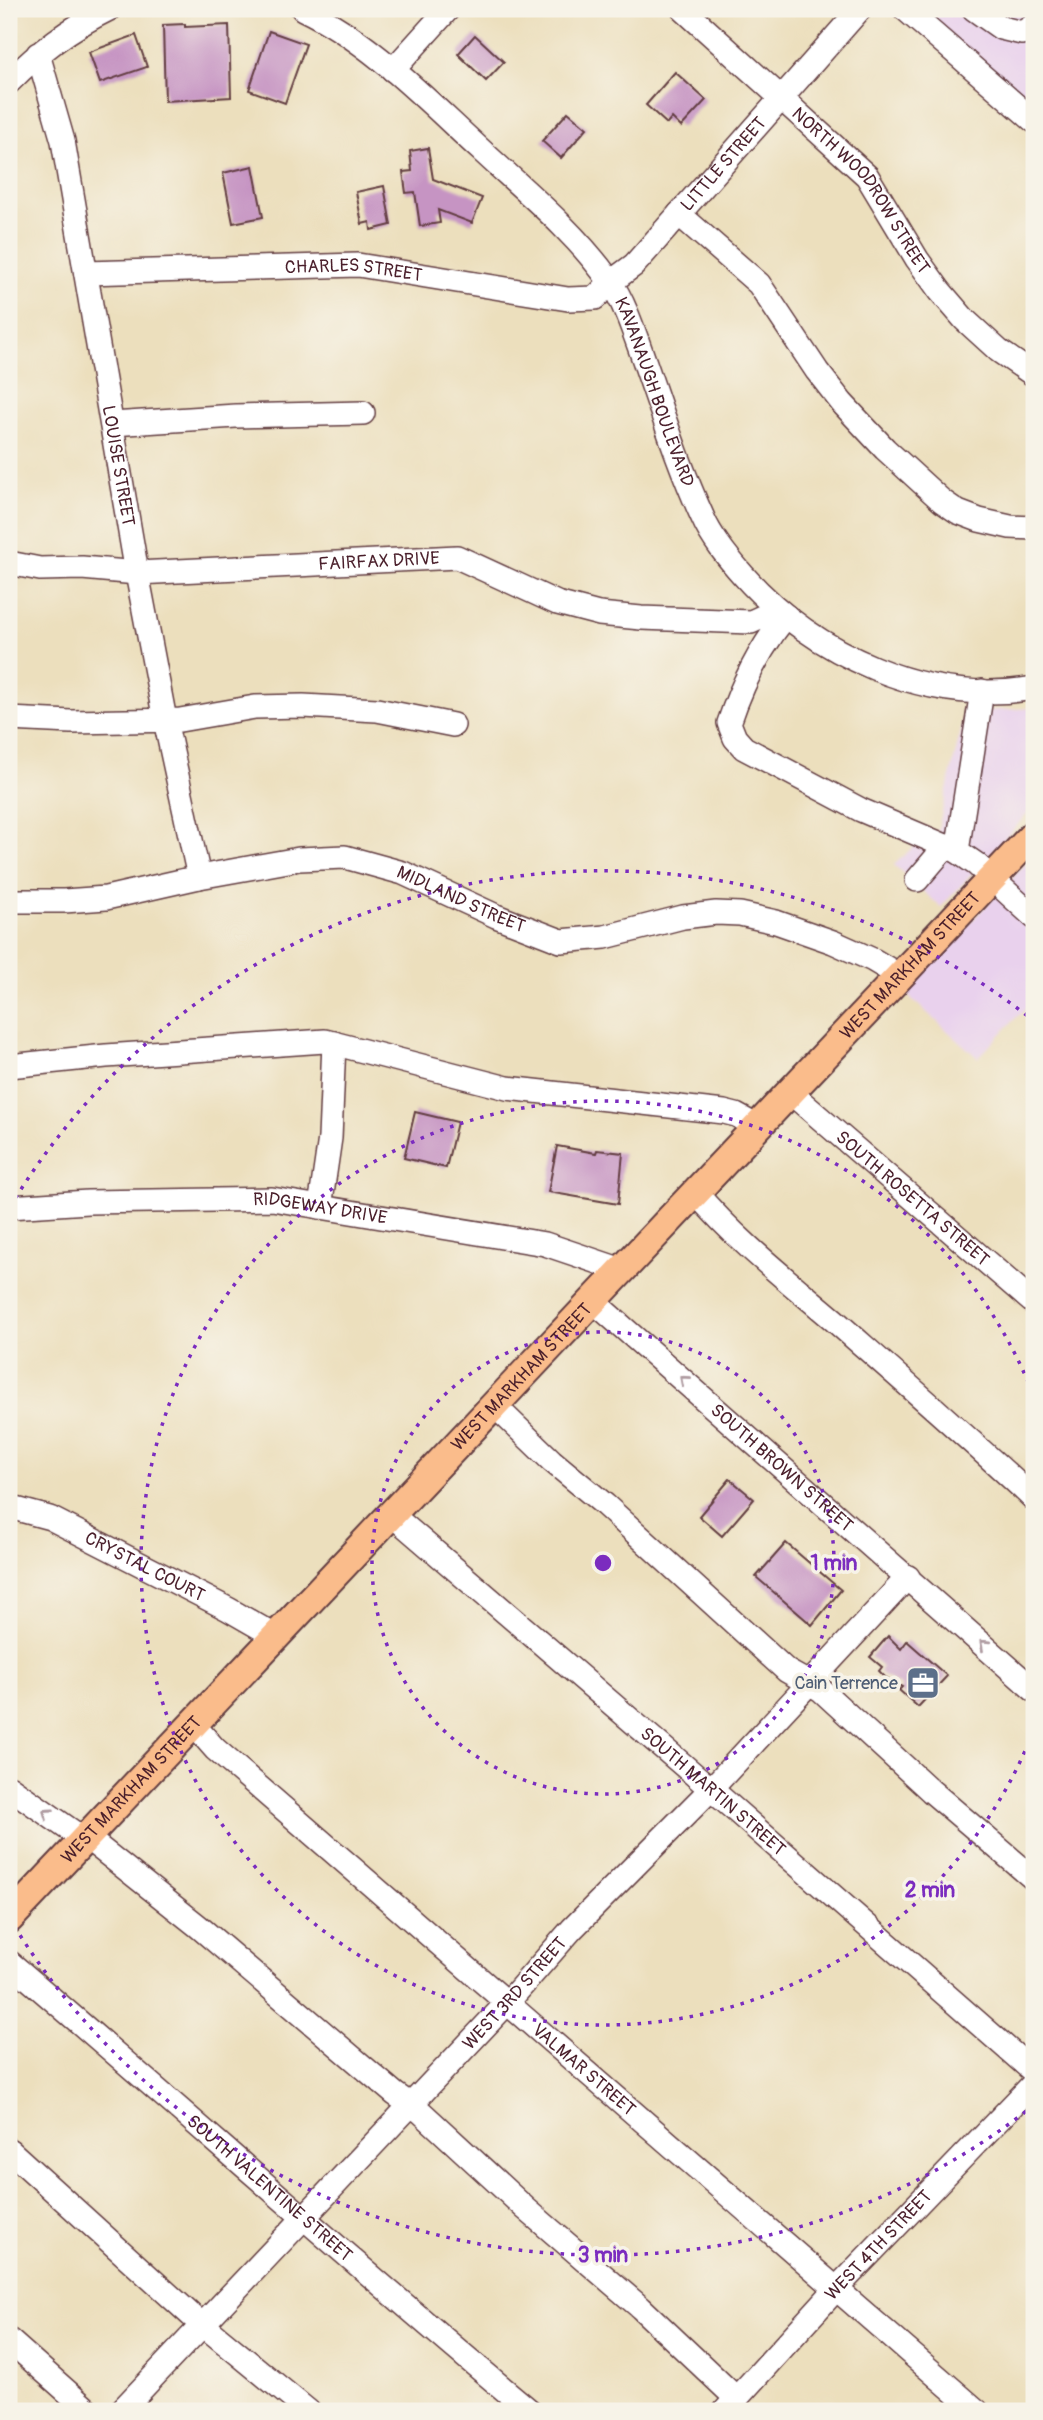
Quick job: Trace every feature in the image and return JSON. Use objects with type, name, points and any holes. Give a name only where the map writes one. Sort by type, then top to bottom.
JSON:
[{"type":"main road","name":"WEST MARKHAM STREET","points":[[9,1919],[1034,834]]},
{"type":"street","points":[[9,82],[75,17],[110,9]]},
{"type":"street","name":"KAVANAUGH BOULEVARD","points":[[303,9],[352,36],[393,70],[554,218],[611,282],[635,334],[704,522],[737,569],[782,613],[826,645],[864,664],[926,684],[982,691],[1034,688]]},
{"type":"street","points":[[393,70],[448,9]]},
{"type":"street","name":"NORTH WOODROW STREET","points":[[683,9],[867,176],[928,276],[965,320],[999,351],[1034,375]]},
{"type":"street","name":"LITTLE STREET","points":[[611,282],[634,264],[860,9]]},
{"type":"street","points":[[905,9],[1034,121]]},
{"type":"street","points":[[974,9],[1001,28],[1030,32]]},
{"type":"street","name":"LOUISE STREET","points":[[38,54],[63,141],[137,573],[165,720],[200,877]]},
{"type":"street","points":[[679,214],[758,285],[842,403],[885,449],[942,501],[958,512],[979,520],[1010,527],[1034,528]]},
{"type":"street","name":"CHARLES STREET","points":[[86,273],[358,265],[568,299],[595,298],[611,282]]},
{"type":"street","points":[[112,424],[236,416],[363,413]]},
{"type":"street","name":"FAIRFAX DRIVE","points":[[9,563],[40,569],[82,568],[137,573],[457,557],[557,603],[599,614],[751,622],[782,613]]},
{"type":"street","points":[[782,613],[738,695],[729,723],[735,738],[744,748],[861,810],[951,849],[992,878],[1034,917]]},
{"type":"street","points":[[917,880],[951,849],[982,691]]},
{"type":"street","points":[[9,719],[71,722],[180,720],[255,707],[303,706],[377,710],[453,725]]},
{"type":"street","name":"MIDLAND STREET","points":[[9,901],[106,898],[299,859],[345,857],[403,873],[496,916],[561,941],[605,937],[683,917],[716,913],[740,914],[776,922],[833,943],[873,960],[901,976]]},
{"type":"street","points":[[320,1207],[330,1138],[334,1042]]},
{"type":"street","points":[[9,1066],[106,1056],[334,1042],[489,1084],[724,1112],[737,1115],[758,1128]]},
{"type":"street","name":"SOUTH ROSETTA STREET","points":[[791,1093],[1034,1303]]},
{"type":"street","points":[[695,1193],[786,1282],[832,1319],[1034,1499]]},
{"type":"street","name":"RIDGEWAY DRIVE","points":[[9,1206],[272,1199],[545,1244],[622,1270]]},
{"type":"street","name":"SOUTH BROWN STREET","points":[[593,1301],[1034,1689]]},
{"type":"street","points":[[494,1405],[552,1461],[605,1505],[787,1671],[821,1690],[931,1791],[1034,1880]]},
{"type":"street","name":"CRYSTAL COURT","points":[[9,1507],[50,1518],[275,1636]]},
{"type":"street","name":"SOUTH MARTIN STREET","points":[[391,1514],[1034,2072]]},
{"type":"street","name":"WEST 3RD STREET","points":[[121,2411],[508,2002],[572,1929],[711,1789],[908,1577]]},
{"type":"street","name":"VALMAR STREET","points":[[192,1724],[215,1749],[977,2411]]},
{"type":"street","points":[[9,1787],[73,1832],[86,1837],[198,1926],[395,2095],[410,2104],[641,2308],[731,2405]]},
{"type":"street","name":"SOUTH VALENTINE STREET","points":[[9,1962],[432,2330],[530,2411]]},
{"type":"street","name":"WEST 4TH STREET","points":[[731,2405],[836,2288],[1034,2083]]},
{"type":"street","points":[[9,2150],[204,2324],[309,2411]]},
{"type":"street","points":[[9,2340],[89,2411]]},
{"type":"shaded area","points":[[912,9],[1034,9],[1034,117]]},
{"type":"shaded area","points":[[1034,708],[1034,807],[941,907],[894,865],[924,837],[937,834],[965,712]]},
{"type":"shaded area","points":[[1034,855],[1034,999],[978,1058],[904,992]]},
{"type":"building","points":[[185,24],[185,27],[229,25],[231,97],[165,101],[163,25]]},
{"type":"building","points":[[269,31],[306,44],[285,103],[249,90]]},
{"type":"building","points":[[136,35],[147,67],[100,83],[89,52]]},
{"type":"building","points":[[475,35],[504,62],[486,81],[458,54]]},
{"type":"building","points":[[675,72],[706,100],[681,127],[672,118],[667,124],[646,105]]},
{"type":"building","points":[[568,112],[587,128],[561,158],[542,141]]},
{"type":"building","points":[[428,148],[433,179],[482,198],[472,223],[438,210],[440,223],[420,226],[415,192],[406,193],[403,172],[412,171],[410,151]]},
{"type":"building","points":[[253,166],[263,217],[233,223],[223,173]]},
{"type":"building","points":[[384,186],[391,225],[371,230],[370,222],[362,224],[356,192]]},
{"type":"building","points":[[415,1112],[457,1122],[446,1168],[404,1158]]},
{"type":"building","points":[[557,1146],[596,1153],[597,1150],[623,1153],[618,1204],[548,1192]]},
{"type":"building","points":[[730,1479],[754,1499],[722,1536],[699,1516]]},
{"type":"building","points":[[786,1543],[841,1590],[812,1625],[756,1577]]},
{"type":"building","points":[[888,1636],[901,1649],[907,1641],[947,1676],[918,1707],[899,1690],[902,1687],[879,1671],[882,1667],[870,1657]]},
{"type":"place","name":"Cain Terrence","points":[[923,1683]]}]
